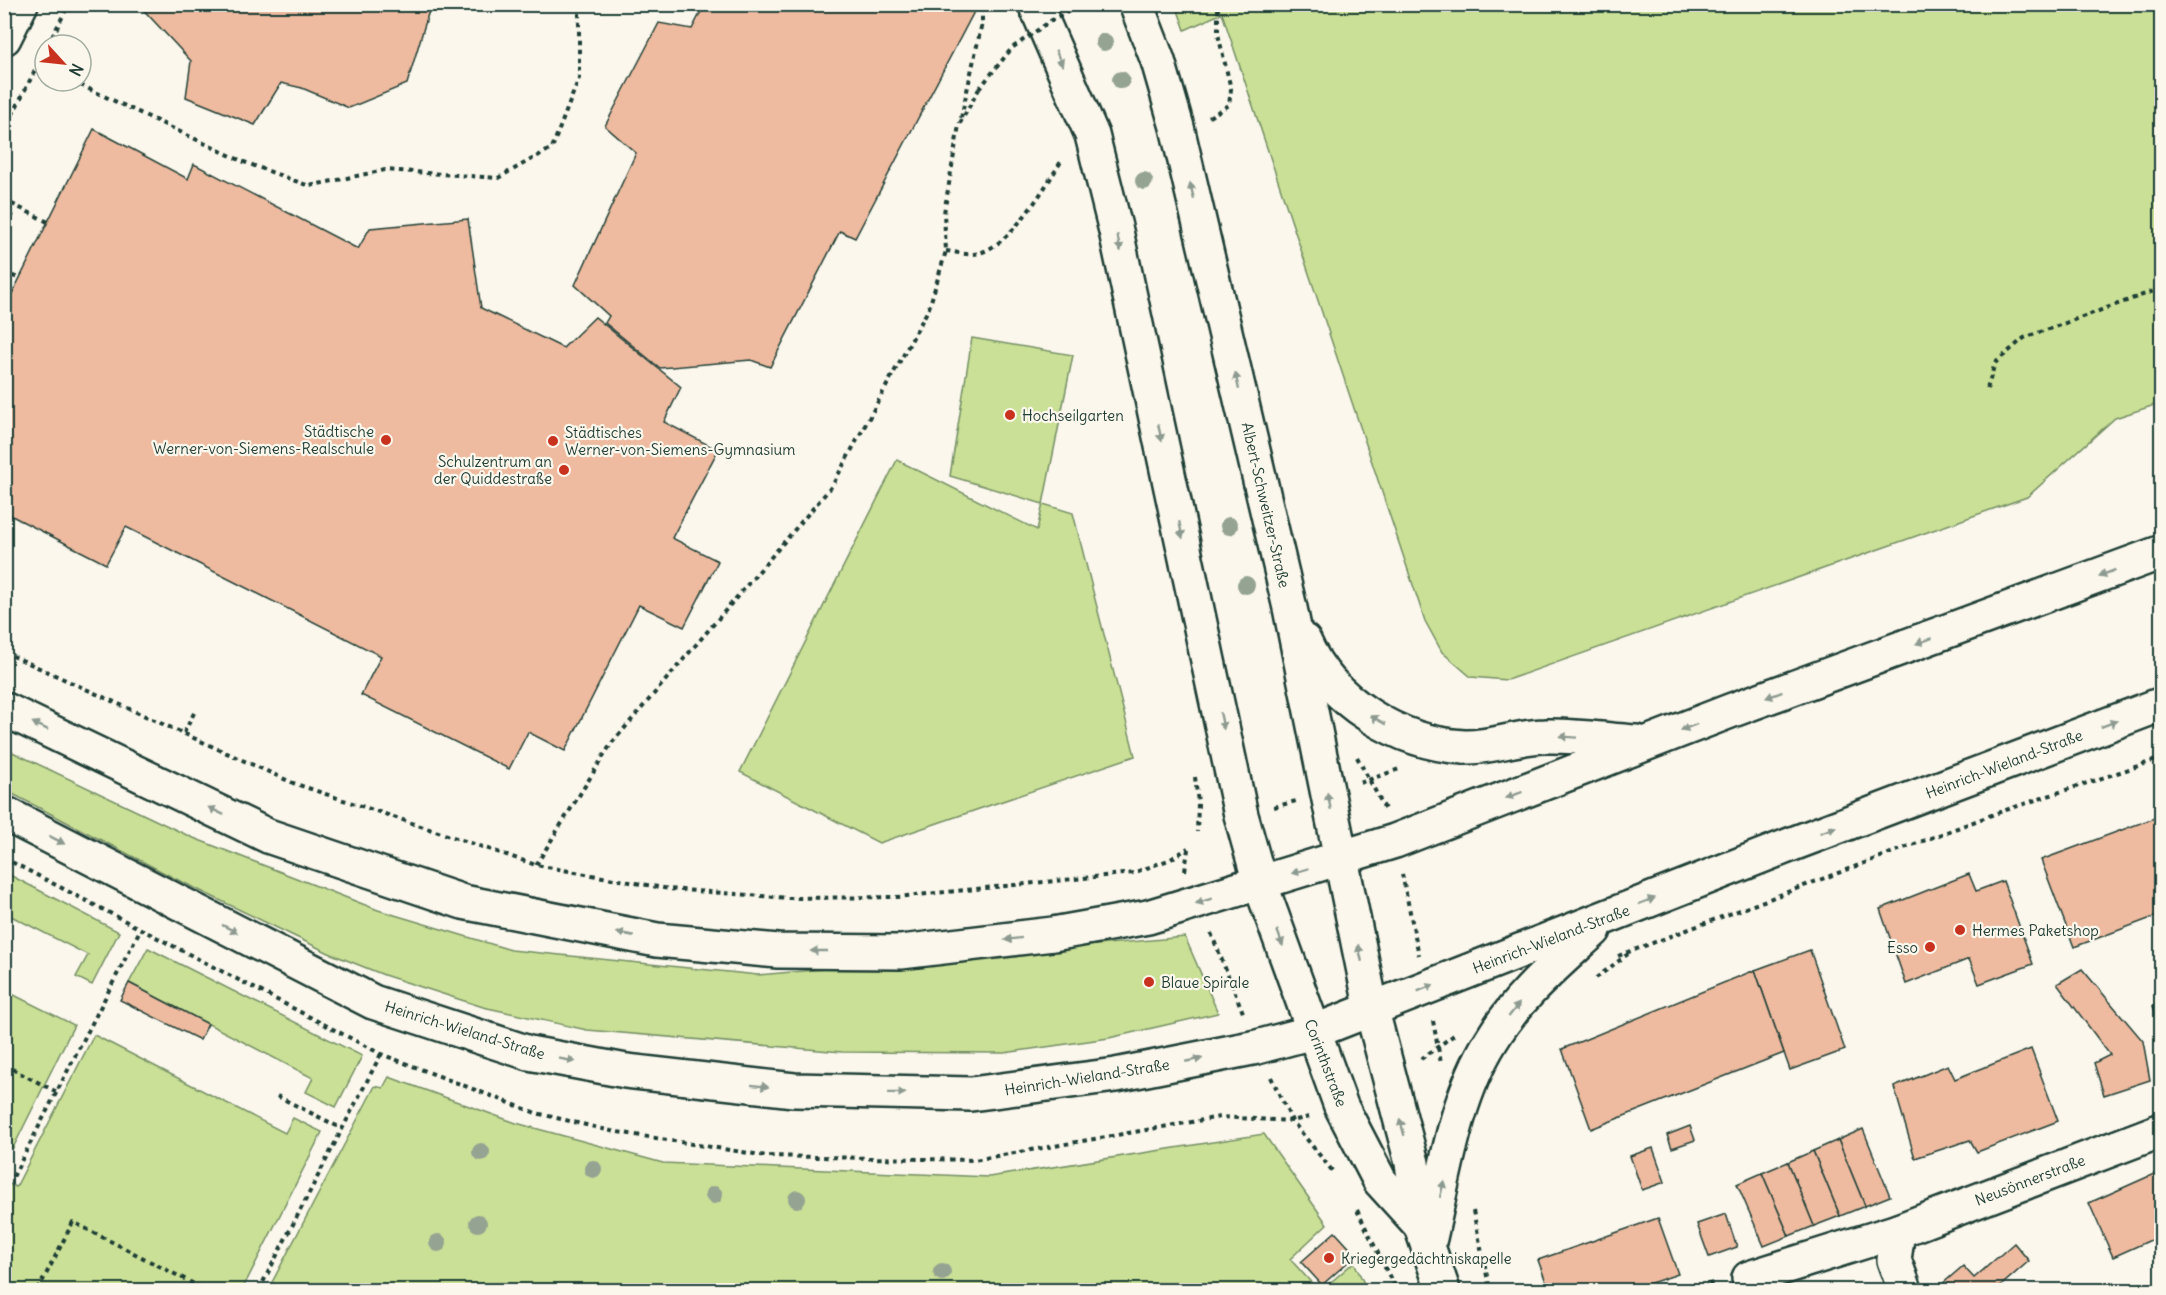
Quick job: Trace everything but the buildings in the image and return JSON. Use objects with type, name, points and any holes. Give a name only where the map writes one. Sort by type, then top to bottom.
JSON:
[{"type":"main road","points":[[4,38],[21,4]]},
{"type":"main road","points":[[1035,4],[1092,135],[1121,254],[1242,815],[1260,883]]},
{"type":"main road","name":"Albert-Schweitzer-Straße","points":[[1136,4],[1158,61],[1177,128],[1290,608],[1372,1011]]},
{"type":"main road","points":[[4,709],[268,836],[463,902],[657,940],[778,951],[901,952],[1053,934],[1148,917],[1395,841],[1647,742],[2162,552]]},
{"type":"main road","points":[[1290,608],[1307,648],[1324,674],[1373,718],[1412,737],[1464,747],[1544,736],[1647,742]]},
{"type":"main road","name":"Heinrich-Wieland-Straße","points":[[4,813],[373,1002],[529,1053],[626,1071],[794,1090],[971,1094],[1116,1076],[1257,1047],[1313,1032],[1372,1011],[1426,987],[1610,915],[2162,704]]},
{"type":"main road","name":"Corinthstraße","points":[[1260,883],[1341,1106],[1380,1181],[1425,1236]]},
{"type":"main road","points":[[1425,1236],[1469,1087],[1491,1041],[1536,983],[1610,915]]},
{"type":"main road","name":"Corinthstraße","points":[[1372,1011],[1412,1163],[1425,1236],[1443,1290]]},
{"type":"main road","name":"Neusönnerstraße","points":[[1749,1278],[1898,1231],[2162,1130]]},
{"type":"main road","points":[[1898,1231],[1894,1260],[1905,1290]]},
{"type":"path","points":[[54,33],[69,4]]},
{"type":"path","points":[[93,91],[244,162],[309,186],[385,170],[498,178],[552,148],[579,78],[579,4]]},
{"type":"path","points":[[536,865],[610,744],[832,486],[929,308],[946,251],[944,213],[959,124],[982,23],[982,8],[979,4]]},
{"type":"path","points":[[959,124],[979,89],[1012,48],[1052,20],[1083,4]]},
{"type":"path","points":[[1199,122],[1220,113],[1229,105],[1231,89],[1218,34],[1218,4]]},
{"type":"path","points":[[4,131],[33,75]]},
{"type":"path","points":[[946,251],[974,254],[997,246],[1033,204],[1068,152]]},
{"type":"path","points":[[4,203],[6,201],[48,222]]},
{"type":"path","points":[[4,210],[12,214],[4,230]]},
{"type":"path","points":[[4,272],[20,279]]},
{"type":"path","points":[[1987,389],[1995,363],[2024,338],[2162,288]]},
{"type":"path","points":[[4,652],[293,783],[536,865],[669,889],[789,898],[897,897],[1133,873],[1171,859],[1188,848],[1184,869],[1257,1047],[1293,1121],[1340,1180]]},
{"type":"path","points":[[184,733],[196,710]]},
{"type":"path","points":[[1589,982],[1607,972],[1631,952],[1997,813],[2162,758]]},
{"type":"path","points":[[1197,832],[1210,824],[1327,794],[1370,780],[1388,815],[1395,841],[1438,1046]]},
{"type":"path","points":[[4,1170],[14,1175],[140,930]]},
{"type":"path","points":[[258,1290],[381,1054]]},
{"type":"path","points":[[4,1065],[57,1092]]},
{"type":"path","points":[[277,1096],[343,1128]]},
{"type":"path","points":[[4,1155],[9,1158],[4,1165]]},
{"type":"path","points":[[1474,1202],[1473,1212],[1490,1290]]},
{"type":"path","points":[[1355,1206],[1395,1290]]},
{"type":"path","points":[[38,1290],[73,1222],[206,1290]]},
{"type":"green space","points":[[1176,5],[2161,5],[2161,403],[2115,418],[2027,497],[1507,680],[1471,677],[1442,652],[1425,621],[1222,13],[1185,30]]},
{"type":"green space","name":"Hochseilgarten","points":[[972,338],[1073,355],[1043,504],[950,476]]},
{"type":"green space","points":[[897,460],[1037,530],[1043,504],[1073,513],[1135,756],[879,843],[740,772]]},
{"type":"green space","points":[[4,748],[191,837],[378,910],[511,950],[758,975],[1185,937],[1218,1013],[1109,1038],[1004,1053],[842,1052],[587,1030],[483,1007],[384,975],[329,953],[174,878],[5,790]]},
{"type":"green space","points":[[4,872],[119,932],[92,985],[76,977],[88,955],[5,913]]},
{"type":"green space","points":[[148,948],[362,1056],[336,1107],[306,1092],[313,1078],[129,983]]},
{"type":"green space","points":[[4,990],[74,1025],[13,1148],[5,1143]]},
{"type":"green space","points":[[94,1035],[285,1133],[293,1118],[322,1132],[242,1290],[5,1290],[5,1182],[16,1187]]},
{"type":"green space","points":[[389,1077],[516,1123],[663,1163],[989,1177],[1264,1134],[1327,1224],[1290,1259],[1318,1290],[268,1290],[375,1086],[383,1088]]},
{"type":"green space","points":[[1354,1262],[1367,1290],[1322,1290]]},
{"type":"place","name":"Hochseilgarten","points":[[1010,415]]},
{"type":"place","name":"Städtische Werner-von-Siemens-Realschule","points":[[386,440]]},
{"type":"place","name":"Städtisches Werner-von-Siemens-Gymnasium","points":[[553,441]]},
{"type":"place","name":"Schulzentrum an der Quiddestraße","points":[[564,470]]},
{"type":"place","name":"Hermes Paketshop","points":[[1960,930]]},
{"type":"place","name":"Esso","points":[[1930,947]]},
{"type":"place","name":"Blaue Spirale","points":[[1149,982]]},
{"type":"place","name":"Kriegergedächtniskapelle","points":[[1329,1258]]}]
